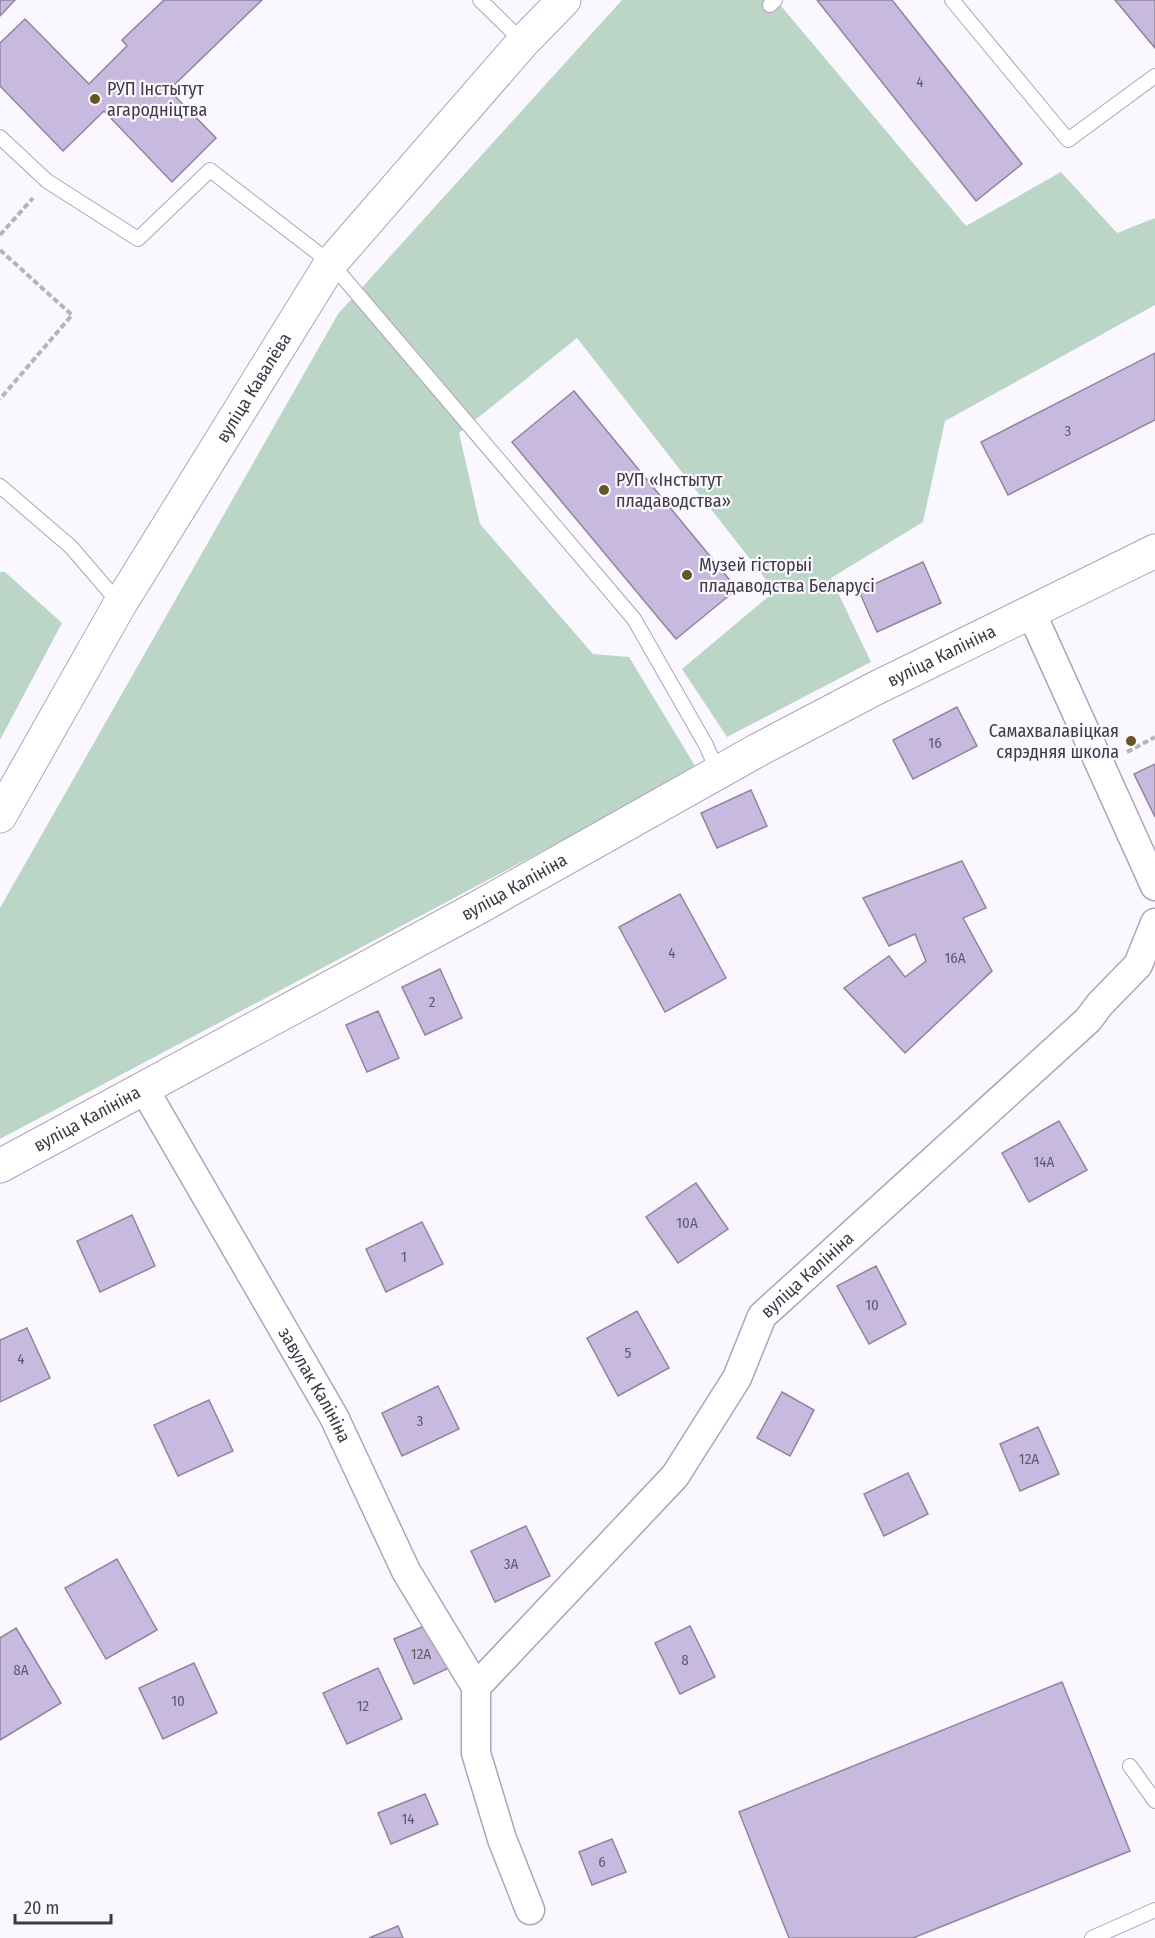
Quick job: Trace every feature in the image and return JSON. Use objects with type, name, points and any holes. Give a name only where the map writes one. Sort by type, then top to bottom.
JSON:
[{"type":"street","name":"вуліца Кавалёва","points":[[0,816],[120,604],[331,263],[523,42],[564,0]]},
{"type":"street","name":"вуліца Калініна","points":[[0,1166],[468,913],[718,771],[874,689],[1155,551]]},
{"type":"street","points":[[1031,612],[1155,886]]},
{"type":"street","name":"вуліца Калініна","points":[[476,1688],[675,1476],[737,1378],[762,1316],[1088,1020],[1138,964],[1155,923]]},
{"type":"street","name":"завулак Калініна","points":[[143,1087],[334,1417],[406,1571],[476,1688]]},
{"type":"street","points":[[476,1688],[476,1753],[502,1839],[530,1911]]},
{"type":"lane","points":[[480,0],[523,42]]},
{"type":"lane","points":[[952,0],[1068,140],[1155,75]]},
{"type":"lane","points":[[0,137],[47,182],[138,238],[210,170],[331,263],[634,620],[706,745],[718,771]]},
{"type":"lane","points":[[0,486],[71,546],[120,604]]},
{"type":"lane","points":[[1130,1766],[1155,1801]]},
{"type":"lane","points":[[1092,1938],[1155,1910]]},
{"type":"path","points":[[0,235],[47,182]]},
{"type":"path","points":[[0,250],[72,315],[0,399]]},
{"type":"green space","points":[[622,0],[776,0],[966,226],[1061,172],[1117,233],[1155,218],[1155,305],[945,421],[923,522],[831,578],[871,662],[727,737],[682,669],[775,591],[577,338],[459,433],[480,524],[593,654],[629,657],[697,769],[0,1139],[0,908],[338,314]]},
{"type":"green space","points":[[0,572],[5,572],[62,623],[0,740]]},
{"type":"building","points":[[0,0],[15,0],[0,16]]},
{"type":"building","name":"РУП Інстытут агародніцтва","points":[[164,0],[262,0],[169,90],[216,138],[172,182],[104,111],[63,151],[0,86],[0,43],[25,19],[89,84],[127,46],[122,40]]},
{"type":"building","points":[[817,0],[892,0],[1022,164],[976,201]]},
{"type":"building","points":[[1115,0],[1155,0],[1155,48]]},
{"type":"building","points":[[1155,353],[1155,420],[1008,495],[981,442]]},
{"type":"building","name":"РУП «Інстытут пладаводства»","points":[[574,391],[737,589],[676,639],[512,442]]},
{"type":"building","points":[[923,562],[941,603],[877,632],[859,591]]},
{"type":"building","points":[[957,707],[977,746],[913,779],[893,740]]},
{"type":"building","points":[[1155,764],[1155,817],[1134,774]]},
{"type":"building","points":[[751,790],[767,826],[717,848],[701,813]]},
{"type":"building","points":[[962,861],[986,908],[963,918],[992,971],[905,1053],[844,988],[889,956],[905,977],[926,961],[915,934],[889,946],[863,898]]},
{"type":"building","points":[[680,894],[726,978],[665,1012],[619,927]]},
{"type":"building","points":[[440,969],[462,1018],[425,1035],[402,987]]},
{"type":"building","points":[[378,1011],[399,1058],[367,1072],[346,1025]]},
{"type":"building","points":[[1059,1121],[1087,1170],[1029,1202],[1002,1153]]},
{"type":"building","points":[[696,1183],[728,1229],[678,1263],[646,1217]]},
{"type":"building","points":[[132,1215],[155,1266],[100,1292],[77,1241]]},
{"type":"building","points":[[422,1222],[443,1264],[386,1292],[366,1249]]},
{"type":"building","points":[[876,1266],[906,1324],[869,1344],[837,1286]]},
{"type":"building","points":[[637,1311],[669,1368],[618,1396],[587,1338]]},
{"type":"building","points":[[27,1328],[50,1378],[0,1402],[0,1340]]},
{"type":"building","points":[[438,1386],[459,1429],[402,1456],[382,1413]]},
{"type":"building","points":[[782,1392],[814,1410],[790,1456],[757,1438]]},
{"type":"building","points":[[209,1400],[233,1451],[178,1476],[154,1425]]},
{"type":"building","points":[[1038,1427],[1059,1474],[1020,1491],[1000,1444]]},
{"type":"building","points":[[908,1473],[928,1514],[884,1536],[864,1494]]},
{"type":"building","points":[[526,1526],[550,1576],[495,1602],[471,1551]]},
{"type":"building","points":[[117,1559],[157,1630],[106,1659],[65,1588]]},
{"type":"building","points":[[429,1624],[449,1668],[414,1684],[394,1639]]},
{"type":"building","points":[[690,1626],[715,1677],[680,1694],[655,1643]]},
{"type":"building","points":[[16,1628],[61,1703],[0,1740],[0,1638]]},
{"type":"building","points":[[194,1663],[217,1713],[163,1739],[139,1688]]},
{"type":"building","points":[[378,1668],[402,1719],[347,1744],[323,1693]]},
{"type":"building","points":[[1062,1682],[1130,1851],[913,1938],[789,1938],[739,1812]]},
{"type":"building","points":[[425,1794],[438,1824],[391,1844],[378,1813]]},
{"type":"building","points":[[612,1839],[626,1872],[592,1885],[579,1852]]},
{"type":"building","points":[[398,1926],[403,1938],[369,1938]]},
{"type":"place","name":"РУП Інстытут агародніцтва","points":[[95,99]]},
{"type":"place","name":"РУП «Інстытут пладаводства»","points":[[604,490]]},
{"type":"place","name":"Музей гісторыі пладаводства Беларусі","points":[[687,575]]},
{"type":"place","name":"Самахвалавіцкая сярэдняя школа","points":[[1131,741]]}]
